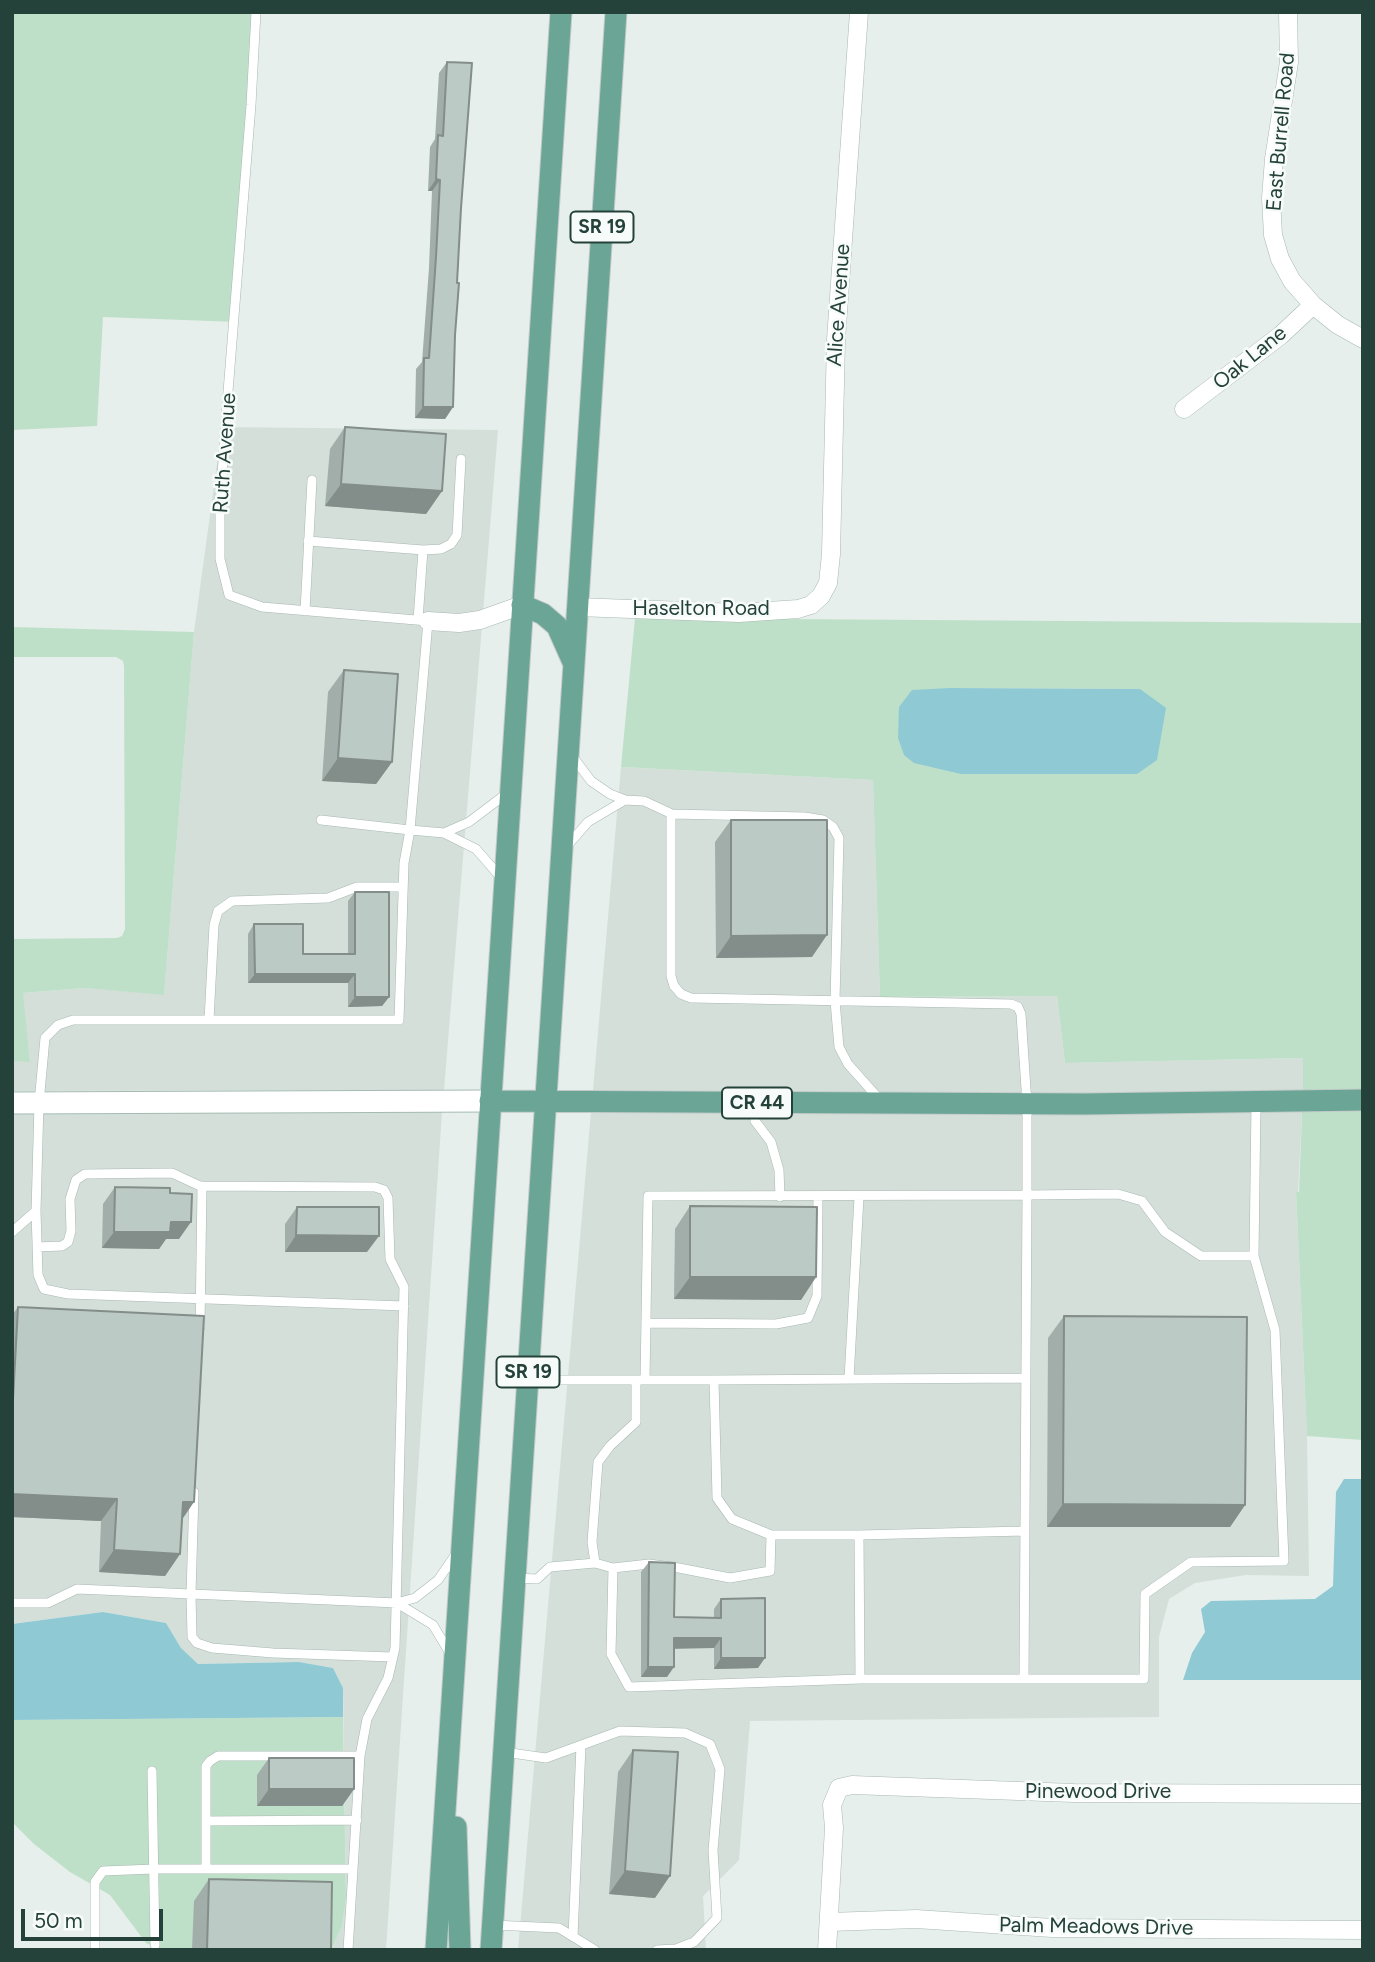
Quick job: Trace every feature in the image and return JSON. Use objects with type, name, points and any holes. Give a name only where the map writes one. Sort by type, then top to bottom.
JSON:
[{"type":"main road","name":"SR 19","points":[[436,1950],[561,12]]},
{"type":"main road","name":"SR 19","points":[[491,1950],[616,12]]},
{"type":"main road","points":[[522,605],[543,614],[556,626],[574,664]]},
{"type":"main road","name":"CR 44","points":[[12,1103],[546,1101],[1027,1104],[1363,1100]]},
{"type":"main road","points":[[451,1709],[460,1950]]},
{"type":"street","name":"Alice Avenue","points":[[821,596],[828,583],[831,554],[835,340],[859,12]]},
{"type":"street","name":"East Burrell Road","points":[[1288,12],[1289,62],[1274,159],[1273,235],[1280,259],[1292,281],[1313,305],[1338,325],[1363,339]]},
{"type":"street","name":"Oak Lane","points":[[1184,408],[1271,343],[1313,305]]},
{"type":"street","name":"Haselton Road","points":[[578,607],[739,612],[798,609],[811,605],[821,596]]},
{"type":"street","name":"Ruth Avenue","points":[[423,620],[459,624],[480,620],[522,605]]},
{"type":"street","name":"Pinewood Drive","points":[[829,1922],[834,1828],[832,1805],[839,1788],[852,1785],[1074,1793],[1363,1794]]},
{"type":"street","name":"Palm Meadows Drive","points":[[829,1922],[916,1919],[1052,1928],[1363,1930]]},
{"type":"street","points":[[827,1950],[829,1922]]},
{"type":"lane","name":"Ruth Avenue","points":[[256,12],[223,455],[220,559],[229,595],[262,607],[423,620]]},
{"type":"lane","points":[[308,541],[423,550],[441,549],[451,544],[457,535],[461,459]]},
{"type":"lane","points":[[304,611],[312,480]]},
{"type":"lane","points":[[404,1306],[68,1294],[44,1289],[38,1275],[36,1211],[39,1103],[45,1038],[58,1025],[73,1020],[399,1020],[404,863],[410,830],[423,620],[423,550]]},
{"type":"lane","points":[[569,751],[591,781],[610,794],[625,800],[644,801],[671,814],[805,817],[823,820],[833,827],[839,838],[835,1001],[839,1047],[848,1064],[883,1104]]},
{"type":"lane","points":[[444,833],[470,822],[510,791]]},
{"type":"lane","points":[[562,853],[589,822],[625,800]]},
{"type":"lane","points":[[671,814],[671,976],[674,986],[681,994],[691,998],[1011,1004],[1018,1007],[1021,1014],[1027,1104],[1024,1679]]},
{"type":"lane","points":[[321,820],[444,833],[476,849],[505,882]]},
{"type":"lane","points":[[209,1020],[215,925],[218,911],[232,901],[328,898],[357,887],[403,887]]},
{"type":"lane","points":[[755,1102],[755,1121],[771,1142],[779,1170],[780,1197]]},
{"type":"lane","points":[[613,1569],[611,1654],[629,1687],[860,1679],[1144,1679],[1145,1594],[1191,1562],[1284,1561],[1275,1330],[1254,1256],[1255,1102]]},
{"type":"lane","points":[[37,1247],[62,1246],[68,1242],[71,1231],[70,1199],[76,1180],[85,1174],[172,1173],[202,1186],[375,1187],[384,1191],[388,1198],[390,1259],[404,1287],[395,1648],[388,1678],[367,1719],[360,1756],[348,1950]]},
{"type":"lane","points":[[200,1340],[202,1186]]},
{"type":"lane","points":[[594,1563],[592,1542],[598,1462],[610,1446],[636,1422],[646,1323],[648,1196],[1118,1194],[1142,1201],[1166,1232],[1201,1256],[1254,1256]]},
{"type":"lane","points":[[646,1323],[776,1324],[808,1318],[817,1296],[818,1197]]},
{"type":"lane","points":[[849,1380],[859,1197]]},
{"type":"lane","points":[[12,1232],[36,1211]]},
{"type":"lane","points":[[528,1380],[1026,1378]]},
{"type":"lane","points":[[714,1380],[717,1498],[732,1519],[771,1535],[1025,1531]]},
{"type":"lane","points":[[194,1486],[191,1594],[192,1637],[197,1643],[212,1648],[393,1657]]},
{"type":"lane","points":[[515,1578],[537,1579],[551,1567],[594,1563],[613,1569],[649,1564],[679,1567],[730,1578],[770,1571],[771,1535]]},
{"type":"lane","points":[[859,1535],[860,1679]]},
{"type":"lane","points":[[12,1603],[48,1602],[77,1589],[397,1603],[415,1598],[438,1580],[461,1547]]},
{"type":"lane","points":[[397,1603],[433,1625],[454,1660]]},
{"type":"lane","points":[[504,1752],[546,1758],[620,1731],[685,1733],[710,1744],[720,1769],[713,1850],[717,1918],[694,1942],[676,1949],[657,1950]]},
{"type":"lane","points":[[573,1937],[581,1745]]},
{"type":"lane","points":[[206,1869],[206,1766],[218,1756],[360,1756]]},
{"type":"lane","points":[[152,1771],[155,1945]]},
{"type":"lane","points":[[206,1821],[357,1820]]},
{"type":"lane","points":[[95,1950],[96,1882],[103,1871],[353,1869]]},
{"type":"lane","points":[[493,1925],[559,1928],[595,1950]]},
{"type":"shaded area","points":[[222,427],[498,430],[444,1090],[12,1091],[12,1061],[30,1061],[22,993],[84,988],[164,994],[194,632]]},
{"type":"shaded area","points":[[621,767],[873,780],[880,997],[1057,996],[1065,1063],[1304,1058],[1303,1090],[1084,1093],[593,1090]]},
{"type":"shaded area","points":[[442,1112],[386,1950],[331,1950],[342,1926],[346,1898],[343,1688],[333,1668],[299,1662],[198,1664],[181,1648],[166,1623],[103,1612],[12,1624],[12,1113]]},
{"type":"shaded area","points":[[591,1112],[1032,1115],[1302,1112],[1296,1193],[1307,1436],[1309,1576],[1246,1575],[1195,1583],[1169,1599],[1159,1637],[1159,1717],[750,1721],[739,1860],[703,1896],[706,1950],[518,1950]]},
{"type":"green space","points":[[12,12],[256,12],[237,322],[103,317],[97,426],[12,430]]},
{"type":"green space","points":[[635,618],[1363,623],[1363,1089],[1303,1090],[1303,1058],[1065,1063],[1057,996],[880,997],[873,780],[621,767]],"holes":[[[950,688],[1140,689],[1137,774],[961,774]]]},
{"type":"green space","points":[[12,627],[194,632],[164,995],[84,988],[23,993],[30,1062],[12,1061],[12,939],[117,938],[122,936],[125,929],[124,666],[123,661],[116,657],[12,657]]},
{"type":"green space","points":[[1363,1111],[1363,1440],[1307,1436],[1296,1192],[1299,1192],[1302,1112]]},
{"type":"green space","points":[[343,1717],[346,1898],[342,1926],[331,1950],[162,1950],[146,1943],[110,1895],[70,1872],[34,1844],[12,1822],[12,1720]]},
{"type":"water","points":[[1140,689],[1166,708],[1157,760],[1137,774],[961,774],[914,763],[904,755],[898,738],[899,707],[912,690]]},
{"type":"water","points":[[1344,1479],[1363,1479],[1363,1680],[1183,1680],[1192,1653],[1205,1632],[1201,1609],[1211,1601],[1315,1599],[1333,1586],[1336,1492]]},
{"type":"water","points":[[103,1612],[166,1623],[181,1648],[198,1664],[299,1662],[333,1668],[343,1688],[343,1717],[12,1720],[12,1624]]},
{"type":"building","points":[[447,62],[472,63],[461,208],[453,407],[423,407],[424,358],[429,358],[436,257],[440,180],[436,179],[438,135],[443,136]]},
{"type":"building","points":[[345,427],[446,434],[442,491],[341,484]]},
{"type":"building","points":[[344,670],[398,674],[392,762],[338,758]]},
{"type":"building","points":[[731,820],[827,820],[827,935],[731,936]]},
{"type":"building","points":[[355,892],[389,892],[389,997],[355,997],[355,974],[255,974],[254,924],[303,924],[303,954],[355,954]]},
{"type":"building","points":[[115,1187],[170,1188],[170,1193],[192,1194],[191,1222],[171,1222],[170,1232],[114,1232]]},
{"type":"building","points":[[690,1206],[817,1207],[816,1277],[690,1277]]},
{"type":"building","points":[[297,1207],[379,1207],[379,1236],[296,1235]]},
{"type":"building","points":[[18,1307],[204,1316],[194,1502],[183,1502],[180,1554],[114,1550],[117,1499],[12,1494],[12,1418]]},
{"type":"building","points":[[1064,1316],[1247,1317],[1245,1505],[1063,1504]]},
{"type":"building","points":[[649,1562],[675,1563],[674,1617],[721,1618],[721,1599],[765,1598],[765,1658],[721,1658],[721,1638],[674,1638],[674,1667],[648,1667]]},
{"type":"building","points":[[633,1750],[678,1752],[670,1876],[625,1871]]},
{"type":"building","points":[[269,1758],[354,1758],[354,1789],[269,1789]]},
{"type":"building","points":[[209,1879],[332,1882],[331,1950],[207,1950]]}]
